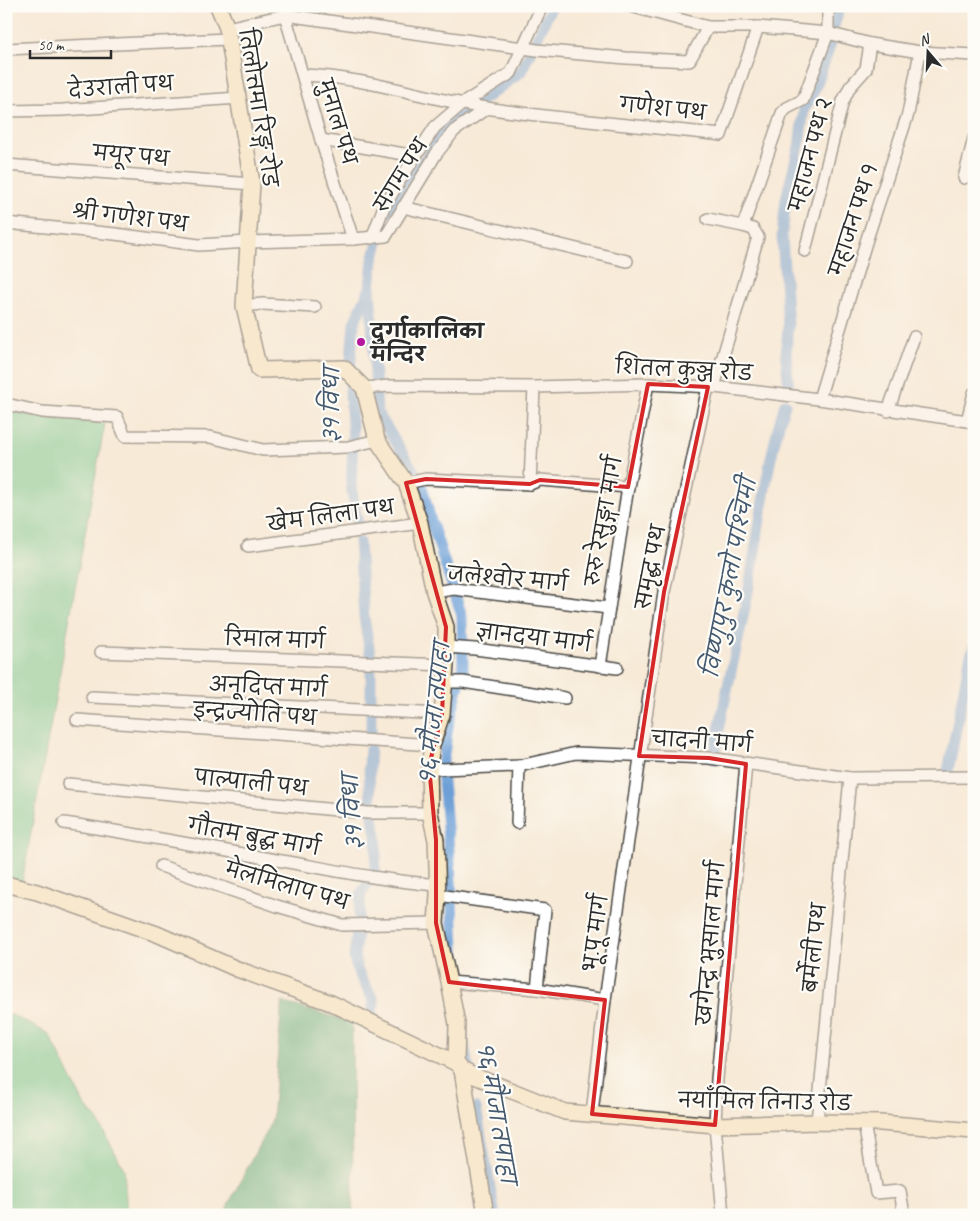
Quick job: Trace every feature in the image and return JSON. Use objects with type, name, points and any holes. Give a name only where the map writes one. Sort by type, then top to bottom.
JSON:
[{"type":"street","name":"तिलोत्तमा रिङ्ग रोड","points":[[218,6],[228,34],[252,184],[244,306],[259,370],[344,368],[364,387]]},
{"type":"street","points":[[372,238],[396,187],[435,127],[462,104],[511,73],[542,6]]},
{"type":"street","points":[[630,6],[708,27],[758,27],[828,34],[870,44],[920,52],[974,55]]},
{"type":"street","points":[[708,219],[743,226],[782,113],[787,108],[803,100],[828,34],[830,6]]},
{"type":"street","points":[[6,49],[228,34],[284,15],[537,50],[626,58],[689,61],[708,27]]},
{"type":"street","name":"मुनाल पथ","points":[[284,15],[321,140],[354,239]]},
{"type":"street","name":"गणेश पथ","points":[[487,108],[721,134],[758,27]]},
{"type":"street","name":"महाजन पथ २","points":[[806,250],[843,101],[850,88],[866,69],[870,44]]},
{"type":"street","name":"महाजन पथ १","points":[[819,399],[866,242],[908,114],[920,52]]},
{"type":"street","points":[[303,75],[389,86],[462,104],[487,108]]},
{"type":"street","name":"देउराली पथ","points":[[6,110],[63,110],[238,98]]},
{"type":"street","name":"संगम पथ","points":[[249,242],[354,239],[386,236],[436,154],[454,131],[487,108]]},
{"type":"street","points":[[964,178],[974,138]]},
{"type":"street","points":[[321,140],[416,156]]},
{"type":"street","name":"मयूर पथ","points":[[6,165],[252,184]]},
{"type":"street","points":[[403,207],[627,261]]},
{"type":"street","name":"श्री गणेश पथ","points":[[6,223],[199,245],[249,242]]},
{"type":"street","name":"समृद्ध पथ","points":[[639,756],[664,592],[711,387],[758,237],[753,229],[743,226]]},
{"type":"street","points":[[244,306],[262,304],[315,307]]},
{"type":"street","points":[[888,411],[914,337]]},
{"type":"street","name":"शितल कुञ्ज रोड","points":[[364,387],[534,387],[648,384],[711,387],[819,399],[888,411],[970,421]]},
{"type":"street","name":"रुरु रेसुङ्गा मार्ग","points":[[600,666],[628,488],[648,384]]},
{"type":"street","points":[[364,387],[377,440],[406,483],[420,523],[434,592],[446,626],[446,665],[442,714],[432,746],[429,766],[430,813],[436,840],[438,890],[436,923],[457,1024],[486,1215]]},
{"type":"street","points":[[530,484],[534,387]]},
{"type":"street","points":[[970,421],[974,394]]},
{"type":"street","points":[[6,404],[42,412],[117,418],[125,436],[210,437],[263,450],[348,447],[377,440]]},
{"type":"street","points":[[406,483],[426,479],[530,484],[540,480],[628,488]]},
{"type":"street","name":"खेम लिला पथ","points":[[248,546],[420,523]]},
{"type":"street","name":"जलेश्वोर मार्ग","points":[[434,592],[454,590],[608,608]]},
{"type":"street","name":"ज्ञानदया मार्ग","points":[[446,648],[475,649],[617,668]]},
{"type":"street","name":"रिमाल मार्ग","points":[[101,652],[446,665]]},
{"type":"street","points":[[445,682],[463,682],[565,698]]},
{"type":"street","name":"अनूदिप्त मार्ग","points":[[92,697],[442,714]]},
{"type":"street","name":"इन्द्रज्योति पथ","points":[[77,720],[432,746]]},
{"type":"street","name":"चादनी मार्ग","points":[[429,766],[442,769],[519,766],[576,753],[709,758],[850,778],[974,777]]},
{"type":"street","name":"भू.पू मार्ग","points":[[592,1114],[605,1000],[639,756]]},
{"type":"street","name":"खगेन्द्र भुसाल मार्ग","points":[[723,1215],[715,1125],[717,1079],[746,764]]},
{"type":"street","points":[[517,822],[519,766]]},
{"type":"street","name":"बर्मेली पथ","points":[[817,1122],[850,778]]},
{"type":"street","name":"पाल्पाली पथ","points":[[68,784],[373,813],[430,813]]},
{"type":"street","name":"गौतम बुद्ध मार्ग","points":[[64,823],[405,883],[438,890],[456,898],[545,910],[537,990]]},
{"type":"street","name":"मेलमिलाप पथ","points":[[161,866],[277,906],[342,925],[436,923]]},
{"type":"street","name":"नयाँमिल तिनाउ रोड","points":[[6,884],[73,904],[157,934],[237,969],[331,1003],[463,1070],[565,1112],[715,1125],[817,1122],[864,1123],[974,1131]]},
{"type":"street","points":[[449,982],[537,990],[605,1000]]},
{"type":"street","points":[[864,1123],[876,1193],[900,1191],[904,1215]]},
{"type":"highlighted area","points":[[648,384],[708,387],[664,592],[639,756],[709,758],[746,764],[715,1125],[592,1114],[605,1000],[449,982],[436,923],[436,840],[429,766],[442,714],[446,627],[406,483],[426,479],[530,484],[540,480],[628,487]]},
{"type":"green space","points":[[6,410],[38,417],[105,423],[21,888],[6,884]]},
{"type":"green space","points":[[282,1002],[352,1022],[353,1215],[227,1215],[228,1205],[272,1120]]},
{"type":"green space","points":[[6,1012],[49,1034],[84,1104],[98,1121],[124,1169],[127,1215],[6,1215]]},
{"type":"waterway","name":"१६ मौजा तपाहा","points":[[386,213],[448,126],[521,72],[552,6]]},
{"type":"waterway","name":"विष्णुपुर कुलो पश्चिमी","points":[[834,26],[840,6]]},
{"type":"waterway","name":"विष्णुपुर कुलो पश्चिमी","points":[[789,390],[786,356],[788,325],[782,236],[786,199],[799,146],[804,109],[816,87],[831,43]]},
{"type":"waterway","name":"१६ मौजा तपाहा","points":[[382,228],[373,260],[370,288],[377,412],[421,483],[431,521],[462,616],[463,670],[448,726],[442,769],[450,862],[456,989]]},
{"type":"waterway","name":"३१ विधा","points":[[358,524],[351,486],[353,440],[350,394],[351,358],[354,323],[369,290]]},
{"type":"waterway","name":"विष्णुपुर कुलो पश्चिमी","points":[[714,759],[749,587],[768,472],[785,404]]},
{"type":"waterway","name":"३१ विधा","points":[[359,542],[364,617],[370,653]]},
{"type":"waterway","points":[[947,776],[974,646]]},
{"type":"waterway","name":"३१ विधा","points":[[371,671],[371,732]]},
{"type":"waterway","name":"३१ विधा","points":[[370,749],[370,782],[377,840],[375,872]]},
{"type":"waterway","name":"३१ विधा","points":[[359,915],[361,894],[367,885]]},
{"type":"waterway","name":"३१ विधा","points":[[357,933],[354,957],[358,972],[374,1001],[371,1017]]},
{"type":"waterway","name":"१६ मौजा तपाहा","points":[[461,1030],[470,1078]]},
{"type":"waterway","name":"१६ मौजा तपाहा","points":[[476,1108],[495,1215]]},
{"type":"place","name":"दुर्गाकालिका मन्दिर","points":[[361,342]]}]
